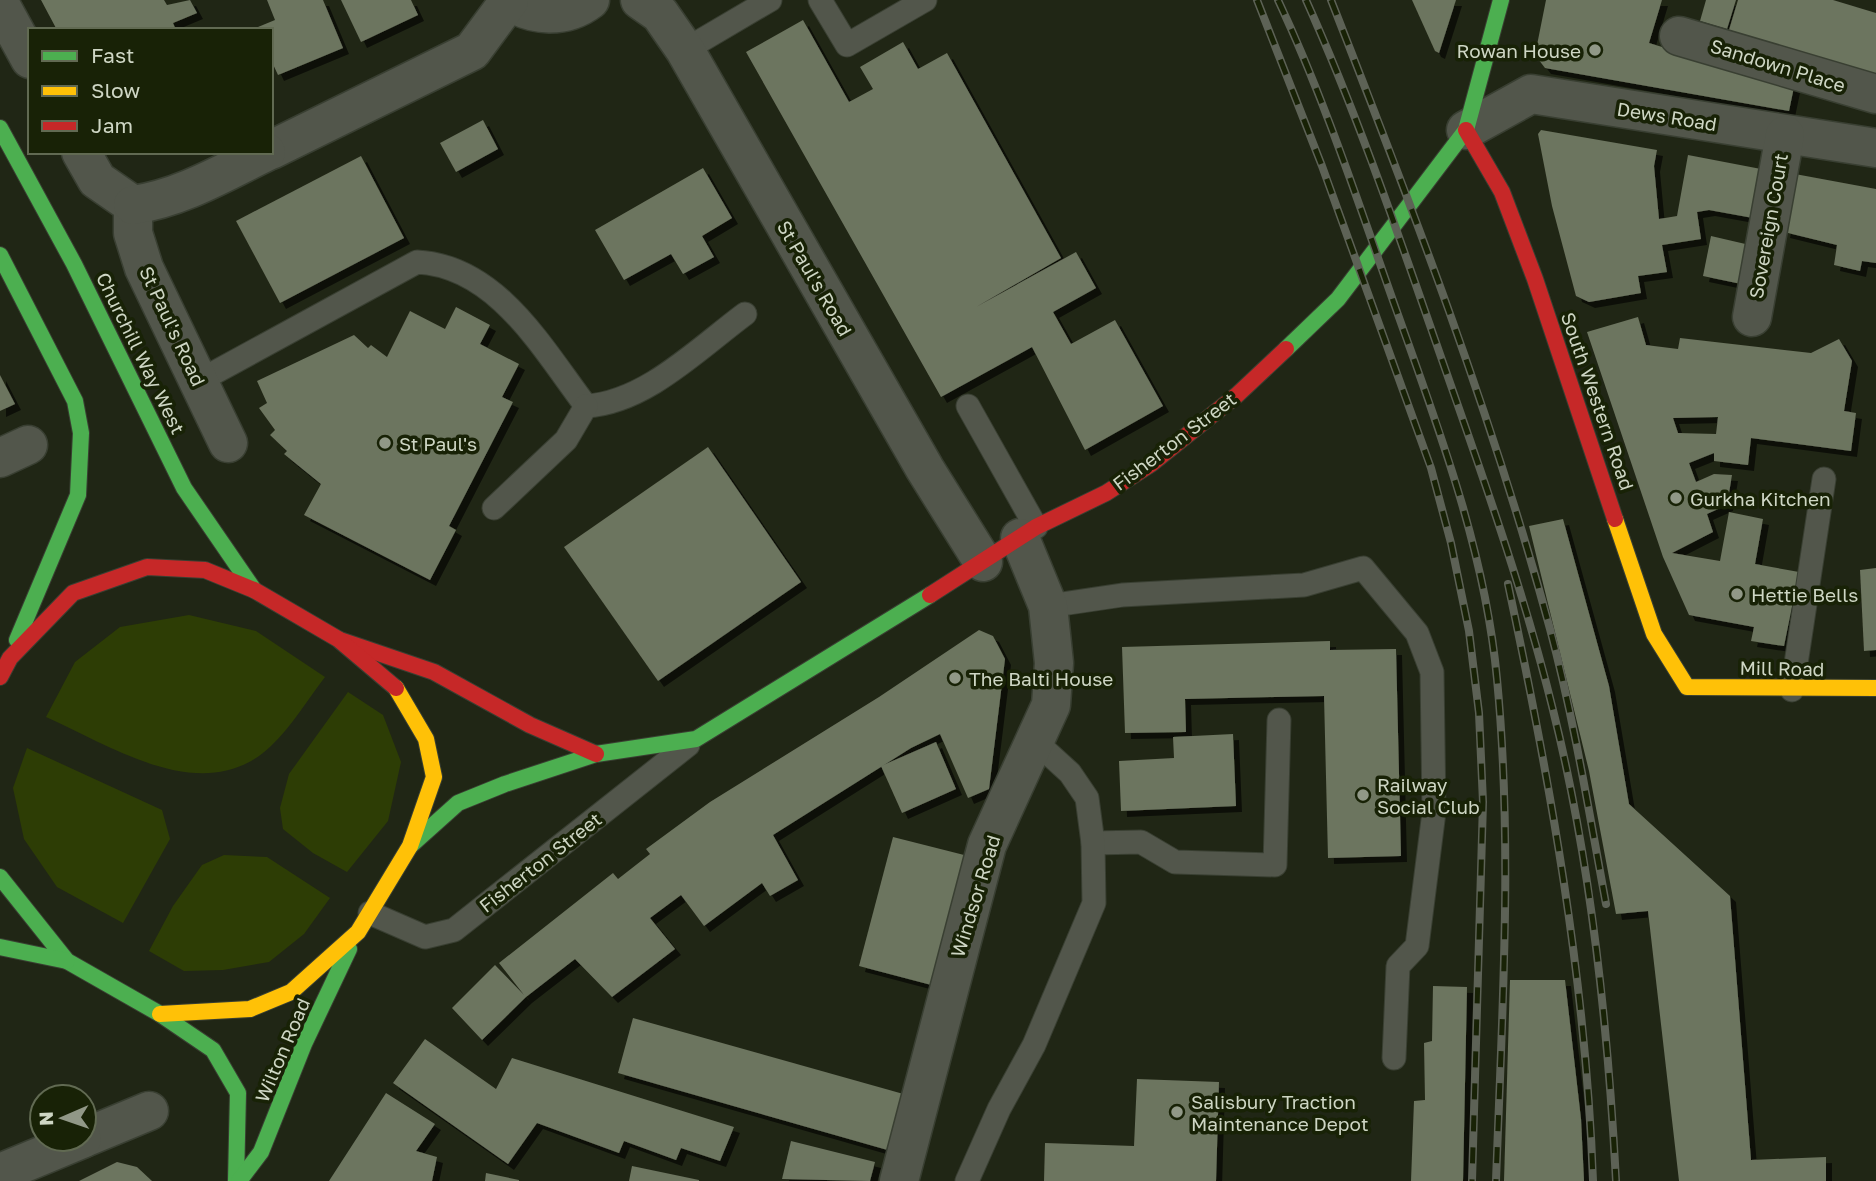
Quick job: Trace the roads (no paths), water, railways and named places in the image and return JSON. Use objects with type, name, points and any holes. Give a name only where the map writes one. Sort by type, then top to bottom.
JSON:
[{"type":"main road","name":"Fisherton Street","points":[[410,846],[458,803],[596,754],[696,739],[834,657],[1028,532],[1106,493],[1151,464],[1266,369],[1338,299],[1466,130],[1501,0]]},
{"type":"main road","name":"Churchill Way West","points":[[0,128],[74,264],[184,488],[254,590]]},
{"type":"main road","name":"South Western Road","points":[[1466,130],[1502,192],[1526,254],[1654,634],[1687,687]]},
{"type":"main road","points":[[0,255],[75,401],[81,433],[78,495],[0,677]]},
{"type":"main road","points":[[10,658],[73,593],[147,567],[205,570],[254,590],[338,639],[400,691],[426,739],[434,777],[410,846],[364,922],[291,992],[250,1009],[160,1014]]},
{"type":"main road","points":[[338,639],[434,672],[530,725],[596,754]]},
{"type":"main road","name":"Mill Road","points":[[1687,687],[1792,690],[1876,688]]},
{"type":"main road","points":[[0,877],[67,961]]},
{"type":"main road","name":"Wilton Road","points":[[237,1181],[261,1152],[304,1044],[364,922]]},
{"type":"main road","points":[[0,947],[67,961]]},
{"type":"main road","name":"Wilton Road","points":[[67,961],[160,1014],[213,1050],[239,1093],[237,1181]]},
{"type":"street","points":[[273,148],[472,51],[508,1],[526,11],[545,14],[565,13],[590,0]]},
{"type":"street","name":"St Paul's Road","points":[[640,0],[660,14],[685,50],[932,481],[983,562]]},
{"type":"street","points":[[0,4],[28,55]]},
{"type":"street","name":"Sandown Place","points":[[1679,36],[1876,94]]},
{"type":"street","name":"Dews Road","points":[[1466,130],[1531,94],[1876,148]]},
{"type":"street","name":"Sovereign Court","points":[[1752,317],[1785,135]]},
{"type":"street","points":[[82,154],[97,180],[133,205],[160,201],[262,154]]},
{"type":"street","name":"St Paul's Road","points":[[133,205],[133,233],[144,268],[228,443]]},
{"type":"street","name":"Windsor Road","points":[[899,1181],[987,845],[1037,742],[1051,705],[1054,686],[1048,606],[1028,532]]},
{"type":"street","points":[[98,1133],[149,1111]]},
{"type":"street","points":[[0,1173],[49,1153]]},
{"type":"lane","points":[[685,50],[770,0]]},
{"type":"lane","points":[[820,0],[847,45],[925,0]]},
{"type":"lane","points":[[199,381],[417,262],[438,263],[466,273],[500,300],[586,406]]},
{"type":"lane","points":[[586,406],[604,405],[634,395],[745,314]]},
{"type":"lane","points":[[494,508],[566,440],[586,406]]},
{"type":"lane","points":[[968,407],[1028,532]]},
{"type":"lane","points":[[1792,690],[1824,479]]},
{"type":"lane","points":[[1048,606],[1122,595],[1304,585],[1363,568],[1417,633],[1432,672],[1434,812],[1417,946],[1398,965],[1394,1058]]},
{"type":"lane","points":[[1093,843],[1141,842],[1175,862],[1275,866],[1279,720]]},
{"type":"lane","name":"Fisherton Street","points":[[364,922],[425,937],[454,930],[696,739]]},
{"type":"lane","points":[[967,1181],[999,1109],[1034,1045],[1094,903],[1093,843],[1087,798],[1070,772],[1037,742]]},
{"type":"railway","points":[[1257,0],[1322,166],[1431,468],[1451,543],[1469,631],[1479,713],[1483,802],[1472,1181]]},
{"type":"railway","points":[[1278,0],[1341,153],[1444,445],[1471,537],[1491,631],[1502,742],[1505,867],[1496,1181]]},
{"type":"railway","points":[[1306,0],[1357,124],[1404,250],[1498,521],[1541,662],[1566,767],[1588,885],[1603,1004],[1616,1181]]},
{"type":"railway","points":[[1331,0],[1449,312],[1503,469],[1550,629],[1581,766],[1606,904]]},
{"type":"railway","points":[[1508,584],[1552,806],[1564,881],[1583,1031],[1593,1181]]},
{"type":"place","name":"Rowan House","points":[[1595,50]]},
{"type":"place","name":"St Paul's","points":[[385,443]]},
{"type":"place","name":"Gurkha Kitchen","points":[[1676,498]]},
{"type":"place","name":"Hettie Bells","points":[[1737,594]]},
{"type":"place","name":"The Balti House","points":[[955,678]]},
{"type":"place","name":"Railway Social Club","points":[[1363,795]]},
{"type":"place","name":"Salisbury Traction Maintenance Depot","points":[[1177,1112]]}]
